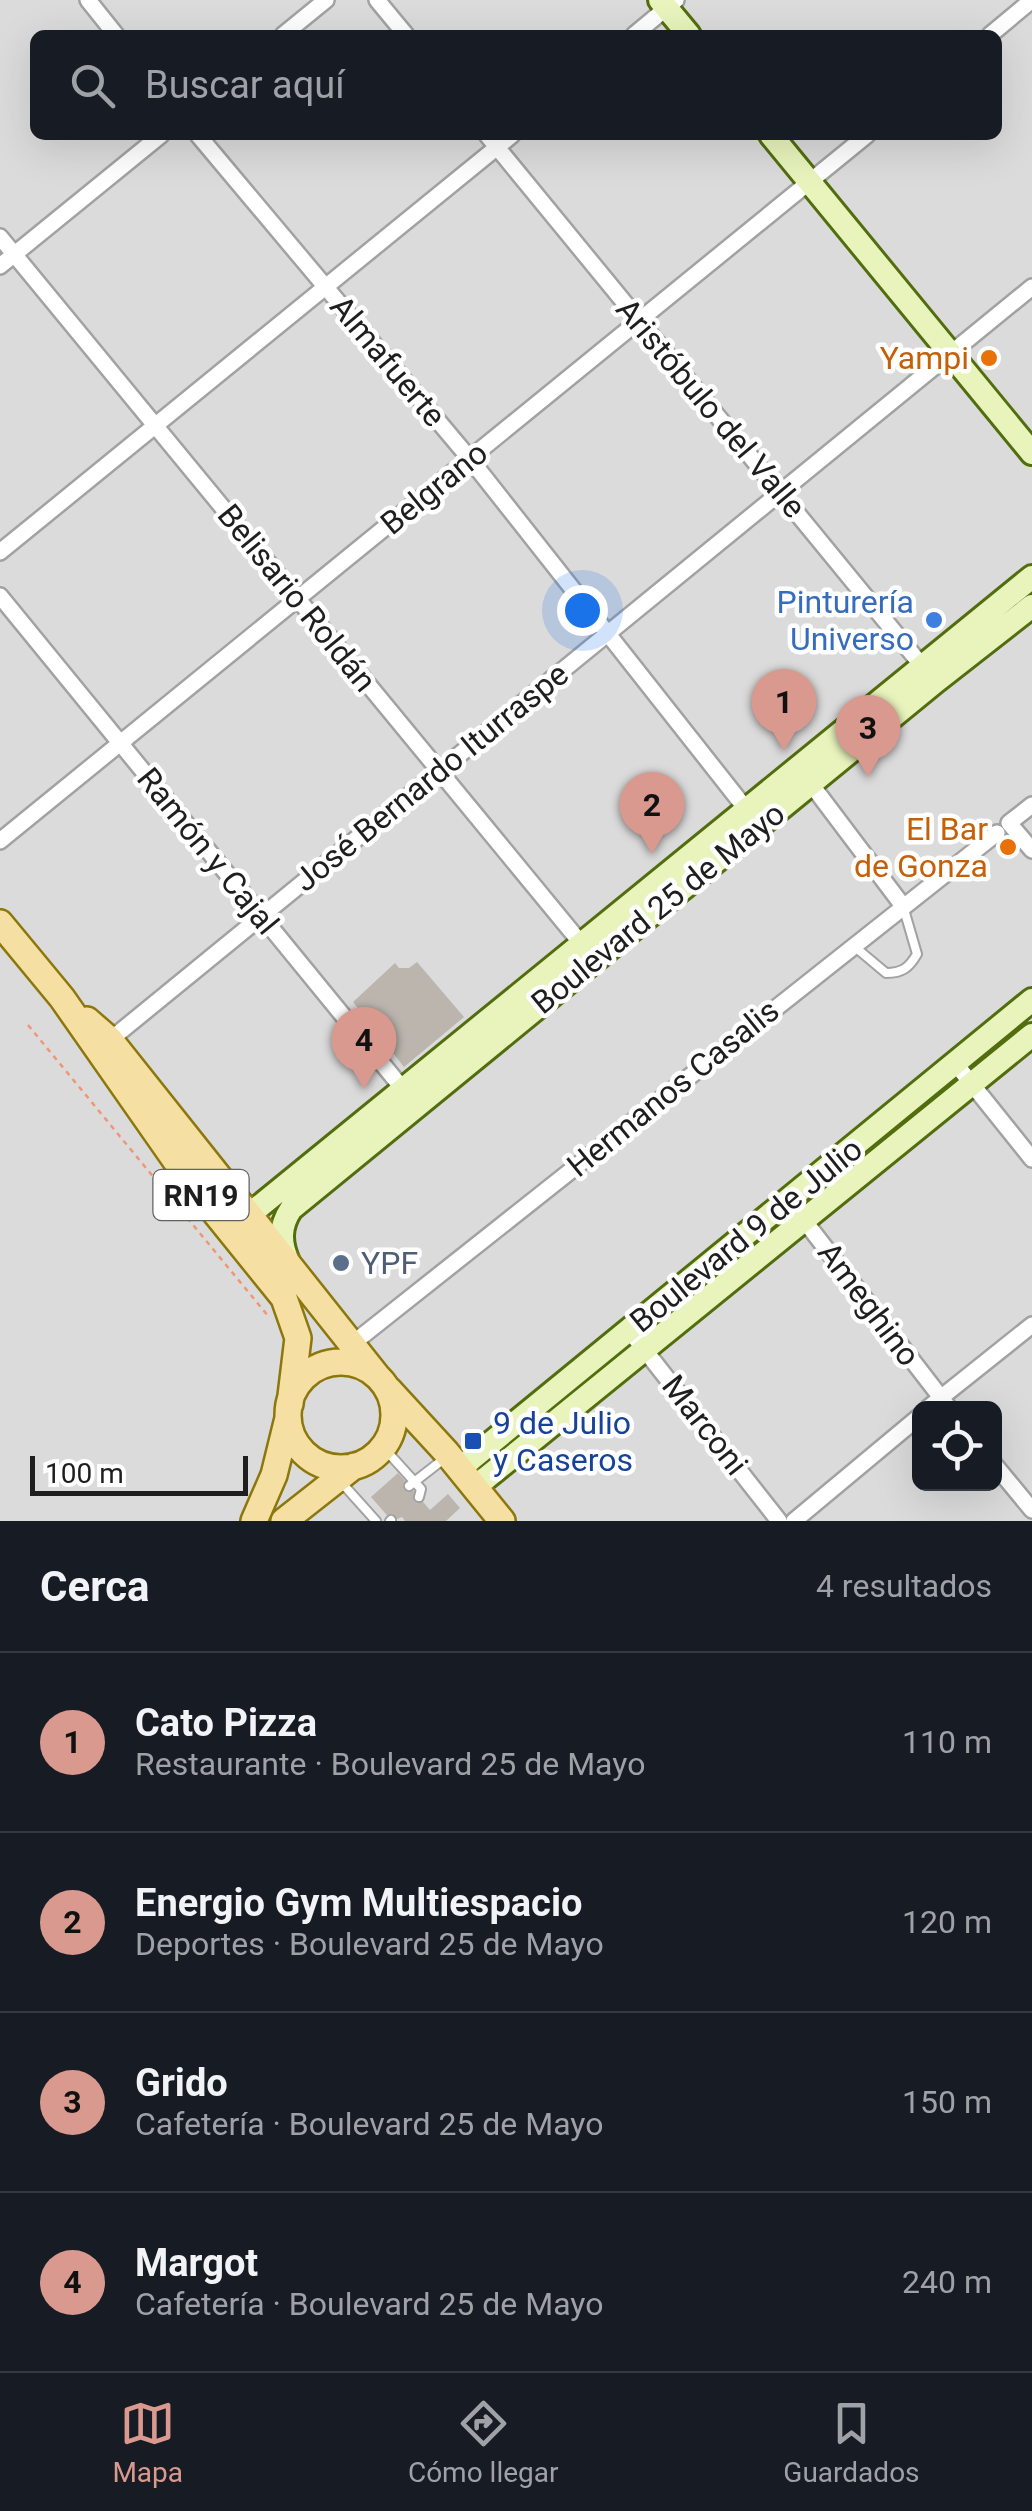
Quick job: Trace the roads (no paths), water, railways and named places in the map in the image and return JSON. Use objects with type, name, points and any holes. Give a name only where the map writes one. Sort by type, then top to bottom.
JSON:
[{"type":"main road","points":[[668,3],[686,30]]},
{"type":"main road","points":[[775,140],[1032,453]]},
{"type":"main road","name":"Boulevard 25 de Mayo","points":[[753,818],[811,784],[1032,578]]},
{"type":"main road","name":"Boulevard 25 de Mayo","points":[[249,1216],[410,1098],[929,674],[1032,606]]},
{"type":"main road","name":"RN19","points":[[0,923],[62,998],[186,1176],[282,1295],[298,1338],[289,1409],[274,1475],[254,1521]]},
{"type":"main road","name":"RN19","points":[[62,998],[110,1040],[380,1379]]},
{"type":"main road","name":"Boulevard 9 de Julio","points":[[457,1466],[1032,1000]]},
{"type":"main road","name":"Boulevard 9 de Julio","points":[[457,1466],[646,1351],[1032,1036]]},
{"type":"main road","name":"Boulevard 25 de Mayo","points":[[292,1270],[281,1242],[291,1209],[410,1098]]},
{"type":"main road","points":[[249,1216],[250,1237],[282,1295]]},
{"type":"main road","name":"RN19","points":[[289,1409],[301,1382],[321,1366],[355,1364],[380,1379]]},
{"type":"main road","points":[[380,1379],[502,1521]]},
{"type":"main road","points":[[380,1379],[391,1397],[394,1412],[384,1445]]},
{"type":"main road","points":[[289,1409],[293,1437],[308,1456],[346,1472]]},
{"type":"main road","points":[[284,1521],[384,1445],[410,1436],[421,1438],[457,1466]]},
{"type":"street","points":[[88,0],[112,30]]},
{"type":"street","points":[[290,30],[326,0]]},
{"type":"street","points":[[378,0],[402,30]]},
{"type":"street","points":[[996,30],[1032,0]]},
{"type":"street","points":[[639,30],[668,3]]},
{"type":"street","points":[[0,266],[155,140]]},
{"type":"street","name":"Almafuerte","points":[[202,140],[470,459],[753,818]]},
{"type":"street","name":"Belgrano","points":[[0,841],[861,140]]},
{"type":"street","points":[[0,552],[326,286],[492,141]]},
{"type":"street","name":"Aristóbulo del Valle","points":[[492,141],[929,674]]},
{"type":"street","name":"Belisario Roldán","points":[[0,237],[588,952]]},
{"type":"street","name":"José Bernardo Iturraspe","points":[[110,1040],[1032,287]]},
{"type":"street","name":"Ramón y Cajal","points":[[0,596],[410,1098]]},
{"type":"street","points":[[811,784],[903,906]]},
{"type":"street","name":"Hermanos Casalis","points":[[352,1344],[1032,805]]},
{"type":"street","points":[[1003,828],[1032,850]]},
{"type":"street","points":[[955,1063],[1032,1159]]},
{"type":"street","name":"Ameghino","points":[[788,1200],[936,1401]]},
{"type":"street","points":[[944,1401],[1032,1326]]},
{"type":"street","name":"Marconi","points":[[629,1330],[780,1521]]},
{"type":"street","points":[[794,1521],[912,1423]]},
{"type":"street","points":[[1002,1474],[1032,1510]]},
{"type":"lane","points":[[852,945],[886,973],[910,965],[916,954],[903,906]]},
{"type":"lane","points":[[384,1445],[403,1474],[423,1492],[419,1497]]},
{"type":"lane","points":[[412,1484],[457,1466]]},
{"type":"lane","points":[[346,1472],[363,1507],[374,1519],[381,1509]]},
{"type":"lane","points":[[363,1507],[372,1499]]},
{"type":"place","name":"Yampi","points":[[989,358]]},
{"type":"place","name":"Pinturería Universo","points":[[934,620]]},
{"type":"place","name":"Cato Pizza","points":[[784,751]]},
{"type":"place","name":"Grido","points":[[868,777]]},
{"type":"place","name":"El Bar de Gonza","points":[[1008,847]]},
{"type":"place","name":"Energio Gym Multiespacio","points":[[652,854]]},
{"type":"place","name":"Margot","points":[[364,1089]]},
{"type":"place","name":"YPF","points":[[341,1263]]},
{"type":"place","name":"9 de Julio y Caseros","points":[[473,1441]]}]
